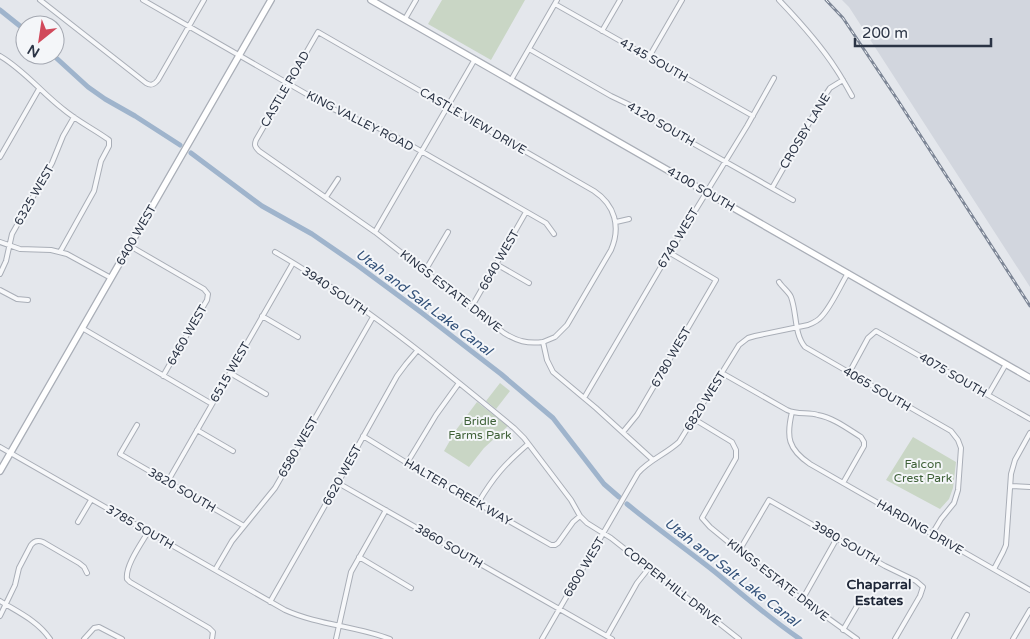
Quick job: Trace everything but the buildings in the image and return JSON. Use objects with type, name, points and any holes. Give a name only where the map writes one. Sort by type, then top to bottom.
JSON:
[{"type":"main road","name":"6400 WEST","points":[[0,470],[271,0]]},
{"type":"main road","name":"4100 SOUTH","points":[[371,0],[1030,378]]},
{"type":"street","points":[[40,0],[146,83],[152,85],[157,82],[204,0]]},
{"type":"street","name":"KING VALLEY ROAD","points":[[143,0],[336,111],[382,130],[422,152],[546,223],[554,234]]},
{"type":"street","points":[[405,19],[416,0]]},
{"type":"street","points":[[602,31],[620,0]]},
{"type":"street","points":[[649,57],[682,0]]},
{"type":"street","points":[[779,0],[812,36],[838,71],[852,96]]},
{"type":"street","points":[[511,80],[556,2]]},
{"type":"street","name":"4145 SOUTH","points":[[556,2],[602,31],[753,116]]},
{"type":"street","name":"CASTLE ROAD","points":[[255,146],[256,140],[318,32]]},
{"type":"street","name":"CASTLE VIEW DRIVE","points":[[318,32],[598,194],[608,204],[616,222]]},
{"type":"street","name":"4120 SOUTH","points":[[529,49],[634,107],[673,132],[793,200]]},
{"type":"street","points":[[0,56],[21,70],[62,109],[109,140],[109,146],[101,161],[94,191],[60,252]]},
{"type":"street","points":[[375,232],[475,59]]},
{"type":"street","name":"6740 WEST","points":[[584,398],[774,78]]},
{"type":"street","name":"CROSBY LANE","points":[[772,188],[824,97],[830,88],[843,80]]},
{"type":"street","points":[[0,157],[39,89]]},
{"type":"street","name":"6325 WEST","points":[[0,274],[6,261],[13,232],[52,163],[63,136],[74,118]]},
{"type":"street","name":"KINGS ESTATE DRIVE","points":[[255,146],[259,151],[375,232],[504,333],[513,339],[524,342],[542,342]]},
{"type":"street","points":[[326,197],[338,179]]},
{"type":"street","name":"6640 WEST","points":[[471,308],[526,212]]},
{"type":"street","points":[[629,219],[616,222],[615,237],[611,250],[570,322],[559,334],[542,342],[547,360],[553,372],[653,460]]},
{"type":"street","points":[[425,271],[448,232]]},
{"type":"street","points":[[0,242],[25,250],[60,252],[72,256],[111,278]]},
{"type":"street","name":"6460 WEST","points":[[130,246],[204,289],[208,294],[207,300],[164,376]]},
{"type":"street","name":"3940 SOUTH","points":[[275,252],[310,273],[394,331],[514,428],[571,500],[580,516]]},
{"type":"street","name":"6780 WEST","points":[[623,432],[637,415],[716,280],[670,253]]},
{"type":"street","name":"6515 WEST","points":[[168,481],[293,263]]},
{"type":"street","points":[[496,264],[529,283]]},
{"type":"street","name":"6820 WEST","points":[[625,496],[644,466],[679,442],[739,345],[748,338],[808,325],[821,318],[848,273]]},
{"type":"street","name":"4065 SOUTH","points":[[778,282],[791,297],[801,341],[806,347],[951,431],[958,440],[961,448],[958,490],[951,507],[932,534]]},
{"type":"street","points":[[0,290],[17,299],[28,300]]},
{"type":"street","points":[[262,316],[298,337]]},
{"type":"street","name":"6580 WEST","points":[[215,570],[230,544],[274,488],[373,317]]},
{"type":"street","points":[[82,328],[212,404]]},
{"type":"street","name":"4075 SOUTH","points":[[849,373],[868,338],[876,331],[1030,419]]},
{"type":"street","name":"6620 WEST","points":[[270,602],[400,372],[417,351]]},
{"type":"street","points":[[988,395],[1006,364]]},
{"type":"street","points":[[230,373],[266,394]]},
{"type":"street","points":[[722,373],[792,412],[826,417],[861,437],[864,443],[843,483]]},
{"type":"street","points":[[407,463],[458,383]]},
{"type":"street","name":"HARDING DRIVE","points":[[792,412],[788,432],[790,442],[800,457],[1030,590]]},
{"type":"street","name":"KINGS ESTATE DRIVE","points":[[694,419],[732,442],[736,450],[736,458],[702,518],[710,527],[771,578],[856,639]]},
{"type":"street","name":"3820 SOUTH","points":[[137,425],[120,454],[244,526]]},
{"type":"street","points":[[197,430],[233,451]]},
{"type":"street","points":[[994,569],[1006,545],[1012,469],[1030,433]]},
{"type":"street","name":"HALTER CREEK WAY","points":[[363,436],[549,544],[554,545],[559,542],[574,520],[580,516]]},
{"type":"street","points":[[478,503],[498,472],[528,444]]},
{"type":"street","name":"3785 SOUTH","points":[[0,447],[297,616],[390,639]]},
{"type":"street","name":"3860 SOUTH","points":[[338,483],[612,639]]},
{"type":"street","points":[[1011,486],[1030,487]]},
{"type":"street","name":"6800 WEST","points":[[542,639],[625,496]]},
{"type":"street","points":[[78,522],[91,500]]},
{"type":"street","name":"3980 SOUTH","points":[[739,551],[769,500],[885,566],[916,581],[923,587],[920,596],[895,639]]},
{"type":"street","points":[[336,639],[349,577],[386,510]]},
{"type":"street","name":"COPPER HILL DRIVE","points":[[580,516],[739,639]]},
{"type":"street","points":[[148,532],[126,574],[127,579],[209,628],[213,632],[212,639]]},
{"type":"street","points":[[802,600],[838,538]]},
{"type":"street","points":[[0,616],[15,585],[20,566],[31,545],[36,541],[43,542],[79,563],[87,573]]},
{"type":"street","points":[[359,557],[411,588]]},
{"type":"street","points":[[606,636],[639,580],[649,568]]},
{"type":"street","points":[[0,601],[33,621],[42,628],[50,639]]},
{"type":"street","points":[[843,630],[857,606]]},
{"type":"street","points":[[1015,638],[1030,610]]},
{"type":"street","points":[[954,639],[967,615]]},
{"type":"street","points":[[84,639],[94,628],[98,627],[122,639]]},
{"type":"street","points":[[730,639],[734,635]]},
{"type":"shaded area","points":[[842,0],[1030,0],[1030,287],[849,7]]},
{"type":"green space","points":[[442,0],[525,0],[491,60],[428,24]]},
{"type":"green space","name":"Bridle Farms Park","points":[[500,383],[510,391],[496,409],[486,401]]},
{"type":"green space","name":"Bridle Farms Park","points":[[477,402],[508,426],[484,448],[469,467],[444,451],[456,430]]},
{"type":"green space","name":"Falcon Crest Park","points":[[913,437],[956,462],[953,488],[949,499],[940,509],[886,480]]},
{"type":"waterway","name":"Utah and Salt Lake Canal","points":[[0,10],[15,22]]},
{"type":"waterway","name":"Utah and Salt Lake Canal","points":[[64,65],[88,87],[105,99],[180,145]]},
{"type":"waterway","name":"Utah and Salt Lake Canal","points":[[191,153],[262,206],[312,234],[357,265],[501,374],[553,418],[604,484],[619,497]]},
{"type":"waterway","name":"Utah and Salt Lake Canal","points":[[627,504],[800,639]]},
{"type":"railway","points":[[826,0],[843,18],[1030,306]]},
{"type":"district","name":"Chaparral Estates","points":[[879,592]]}]
